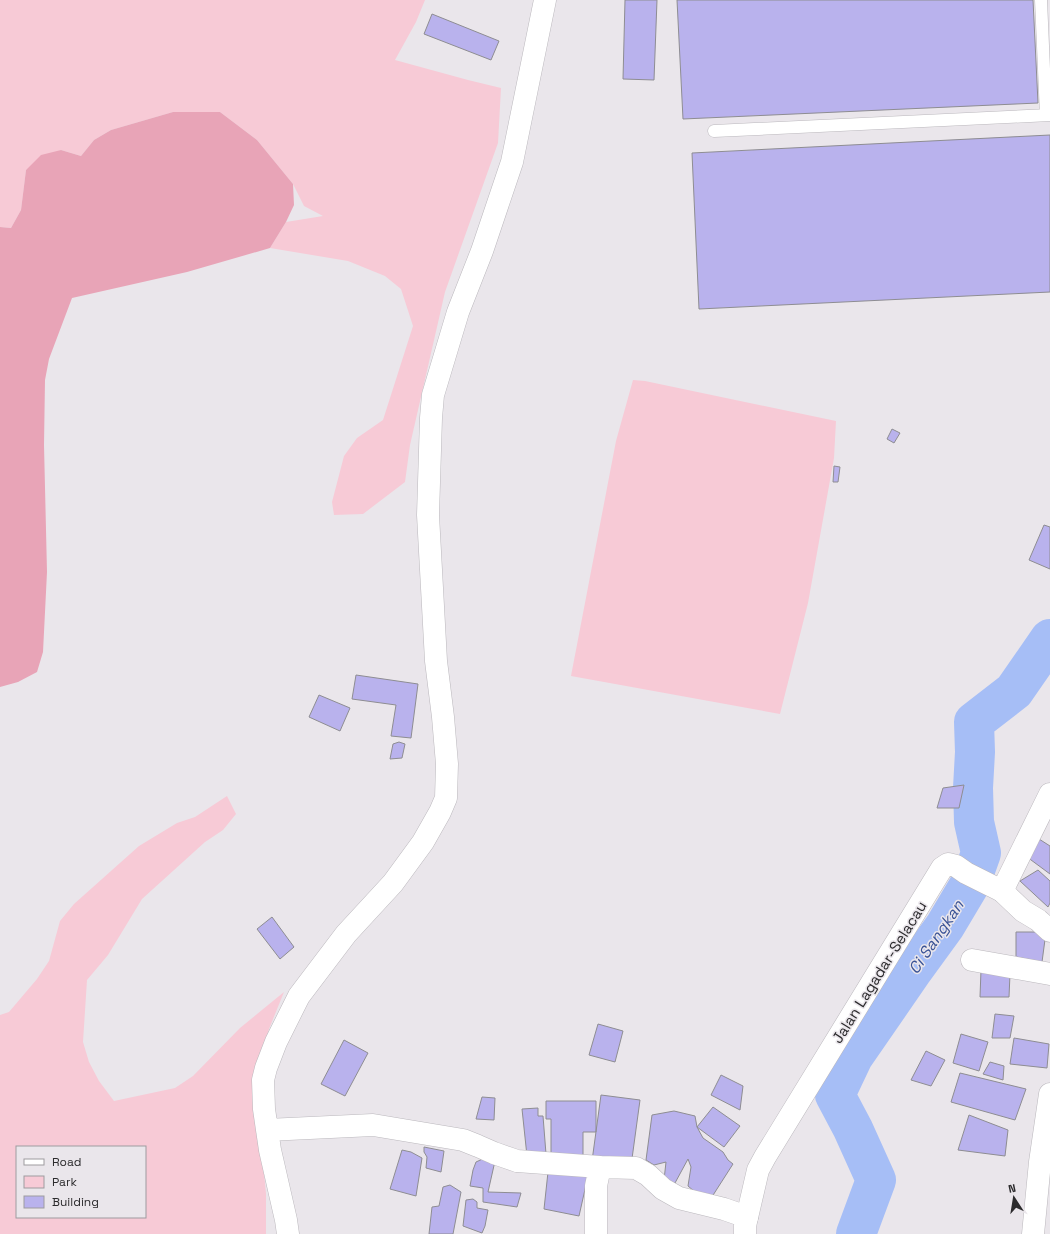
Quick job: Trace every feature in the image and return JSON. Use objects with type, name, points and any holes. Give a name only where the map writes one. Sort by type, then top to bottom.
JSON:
[{"type":"street","points":[[288,1234],[267,1130],[263,1094],[263,1080],[266,1068],[276,1042],[299,996],[346,934],[393,883],[423,842],[446,798],[447,764],[436,660],[428,515],[433,395],[458,312],[482,251],[512,162],[520,131],[545,0]]},
{"type":"street","points":[[999,889],[1050,794]]},
{"type":"street","name":"Jalan Lagadar-Selacau","points":[[738,1218],[765,1157],[942,868],[946,865],[952,864],[966,873],[999,889],[1023,911],[1038,920],[1050,931]]},
{"type":"street","points":[[972,960],[1050,974]]},
{"type":"street","points":[[1034,1234],[1045,1162],[1050,1094]]},
{"type":"street","points":[[267,1130],[373,1125],[463,1140],[517,1161],[636,1168],[648,1175],[663,1189],[679,1198],[738,1218]]},
{"type":"street","points":[[596,1234],[596,1186],[600,1167]]},
{"type":"lane","points":[[714,132],[1048,115],[1041,0]]},
{"type":"green space","points":[[0,0],[425,0],[416,22],[395,60],[501,88],[498,143],[445,292],[410,445],[405,482],[363,514],[334,515],[332,502],[344,456],[357,438],[383,420],[413,326],[401,289],[385,276],[348,261],[270,248],[286,222],[323,216],[304,206],[293,184],[257,140],[220,112],[173,112],[111,130],[94,140],[81,156],[61,150],[26,170],[21,210],[11,228],[0,227]]},
{"type":"green space","points":[[633,380],[645,381],[836,421],[834,458],[808,603],[780,714],[571,676],[616,441]]},
{"type":"green space","points":[[227,796],[236,814],[223,830],[205,842],[142,899],[108,955],[87,980],[83,1042],[89,1062],[99,1081],[114,1101],[175,1088],[193,1076],[240,1028],[284,992],[269,1029],[255,1077],[266,1194],[266,1234],[0,1234],[0,1015],[9,1012],[37,979],[49,961],[60,921],[74,904],[139,846],[177,823],[195,817]]},
{"type":"shaded area","points":[[173,112],[220,112],[257,140],[293,184],[294,205],[286,222],[270,248],[187,272],[72,298],[49,359],[45,380],[44,445],[47,572],[43,652],[37,672],[18,682],[0,687],[0,227],[11,228],[21,210],[26,170],[41,155],[61,150],[81,156],[94,140],[111,130]]},
{"type":"building","points":[[625,0],[657,0],[654,80],[623,79]]},
{"type":"building","points":[[677,0],[1033,0],[1038,103],[683,119]]},
{"type":"building","points":[[432,14],[499,41],[491,60],[424,34]]},
{"type":"building","points":[[1050,135],[1050,292],[699,309],[692,153]]},
{"type":"building","points":[[892,429],[900,433],[894,443],[887,439]]},
{"type":"building","points":[[834,466],[840,467],[838,482],[833,482]]},
{"type":"building","points":[[1044,525],[1050,527],[1050,569],[1029,560]]},
{"type":"building","points":[[356,675],[418,684],[411,738],[391,736],[396,705],[352,699]]},
{"type":"building","points":[[319,695],[350,708],[340,731],[309,717]]},
{"type":"building","points":[[399,742],[405,744],[402,758],[390,759],[393,744]]},
{"type":"building","points":[[964,785],[959,808],[937,808],[943,788]]},
{"type":"building","points":[[1039,839],[1050,846],[1050,874],[1027,857]]},
{"type":"building","points":[[1038,870],[1050,881],[1050,903],[1048,907],[1020,881]]},
{"type":"building","points":[[272,917],[294,947],[280,959],[257,929]]},
{"type":"building","points":[[1016,932],[1046,932],[1042,962],[1016,957]]},
{"type":"building","points":[[981,970],[1010,974],[1009,997],[980,997]]},
{"type":"building","points":[[995,1014],[1014,1016],[1010,1038],[992,1038]]},
{"type":"building","points":[[598,1024],[623,1031],[615,1062],[589,1055]]},
{"type":"building","points":[[961,1034],[988,1042],[979,1071],[953,1063]]},
{"type":"building","points":[[1014,1038],[1049,1044],[1047,1068],[1010,1064]]},
{"type":"building","points":[[344,1040],[368,1053],[345,1096],[321,1084]]},
{"type":"building","points":[[926,1051],[945,1060],[931,1086],[911,1080]]},
{"type":"building","points":[[990,1062],[1004,1066],[1003,1080],[983,1074]]},
{"type":"building","points":[[960,1073],[1026,1089],[1015,1120],[951,1102]]},
{"type":"building","points":[[721,1075],[743,1086],[740,1110],[711,1095]]},
{"type":"building","points":[[601,1095],[640,1100],[631,1166],[592,1161]]},
{"type":"building","points":[[482,1097],[495,1098],[494,1120],[476,1119]]},
{"type":"building","points":[[546,1101],[596,1101],[596,1132],[583,1132],[583,1155],[551,1155],[551,1119],[546,1119]]},
{"type":"building","points":[[713,1107],[740,1126],[724,1147],[697,1127]]},
{"type":"building","points":[[538,1108],[538,1116],[543,1116],[546,1154],[527,1156],[522,1109]]},
{"type":"building","points":[[674,1111],[695,1116],[697,1127],[703,1138],[723,1152],[728,1160],[733,1164],[708,1203],[688,1186],[691,1167],[688,1159],[675,1183],[664,1180],[666,1162],[654,1165],[646,1160],[652,1115]]},
{"type":"building","points":[[969,1115],[1008,1130],[1005,1156],[958,1150]]},
{"type":"building","points":[[424,1147],[444,1151],[441,1172],[426,1168],[427,1157],[424,1152]]},
{"type":"building","points":[[402,1150],[411,1152],[422,1158],[416,1196],[390,1189]]},
{"type":"building","points":[[487,1157],[495,1161],[488,1192],[521,1193],[517,1207],[483,1202],[483,1188],[470,1186],[476,1162]]},
{"type":"building","points":[[548,1172],[588,1176],[579,1216],[544,1209]]},
{"type":"building","points":[[450,1185],[461,1192],[453,1234],[429,1234],[432,1207],[439,1206],[443,1187]]},
{"type":"building","points":[[473,1199],[477,1202],[477,1208],[488,1210],[482,1233],[463,1226],[466,1200]]},
{"type":"waterway","name":"Ci Sangkan","points":[[856,1234],[876,1180],[853,1129],[835,1095],[853,1057],[945,926],[970,884],[981,853],[974,822],[974,722],[1014,691],[1050,639]]}]
